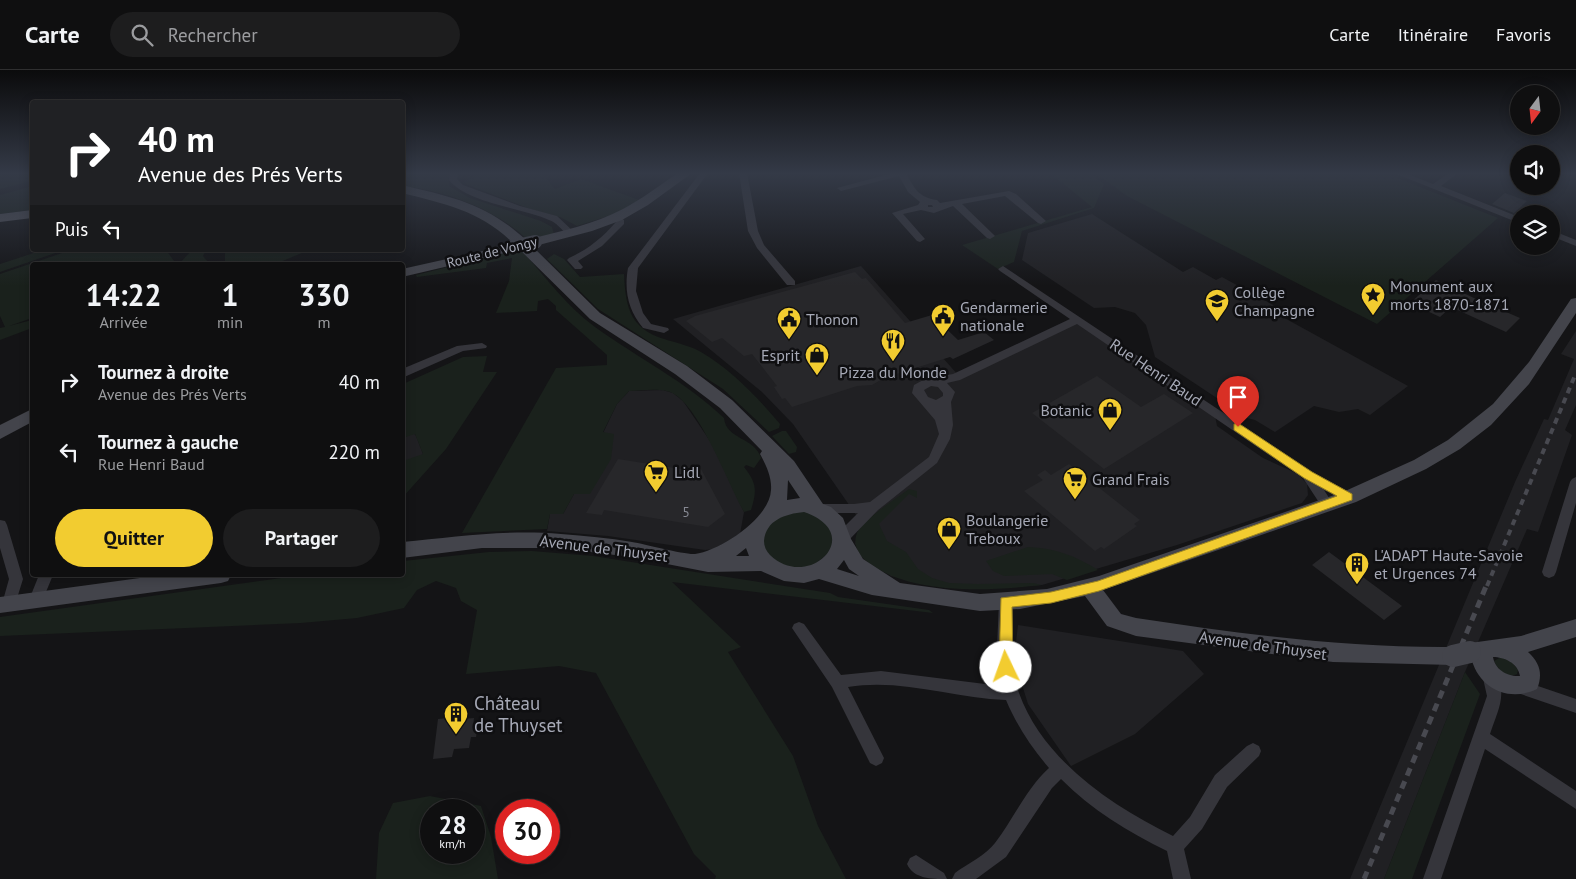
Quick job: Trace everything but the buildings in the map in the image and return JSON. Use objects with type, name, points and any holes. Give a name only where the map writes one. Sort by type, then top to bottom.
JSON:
[{"type":"main road","points":[[475,211],[500,224],[522,242],[565,288],[595,316],[704,386],[737,414],[788,466],[816,508],[836,521],[852,559],[862,569],[899,590]]},
{"type":"main road","name":"Route de Vongy","points":[[405,272],[570,233],[616,218],[630,211]]},
{"type":"main road","points":[[0,218],[30,214]]},
{"type":"main road","points":[[818,571],[872,588],[899,590],[964,601],[1006,602],[1051,598],[1090,588],[1348,497],[1411,470],[1444,451],[1485,421],[1503,405],[1525,378],[1576,302]]},
{"type":"main road","points":[[0,433],[30,416]]},
{"type":"main road","points":[[765,444],[781,481],[780,497],[773,511]]},
{"type":"main road","points":[[816,508],[793,505],[773,511],[763,519],[756,530],[756,548],[766,563],[777,570],[795,575],[818,571],[836,560],[843,540]]},
{"type":"main road","name":"Avenue de Thuyset","points":[[686,558],[723,554],[756,530]]},
{"type":"main road","name":"Avenue de Thuyset","points":[[405,550],[457,543],[532,540],[586,543],[686,558],[714,565],[766,563]]},
{"type":"main road","points":[[4,605],[206,577]]},
{"type":"main road","name":"Avenue de Thuyset","points":[[1090,588],[1110,616],[1128,626],[1309,652],[1380,657],[1475,658],[1576,628]]},
{"type":"main road","points":[[1516,682],[1530,657],[1536,652],[1576,638]]},
{"type":"main road","points":[[1475,658],[1518,656],[1516,682]]},
{"type":"main road","points":[[1475,658],[1516,682]]},
{"type":"street","points":[[528,211],[554,218],[570,233]]},
{"type":"street","points":[[664,330],[647,326],[636,311],[631,287],[633,268],[676,211]]},
{"type":"street","points":[[749,211],[753,232],[760,246],[791,283]]},
{"type":"street","points":[[904,211],[896,213],[920,239]]},
{"type":"street","points":[[963,211],[990,236]]},
{"type":"street","points":[[1030,211],[1041,221]]},
{"type":"street","points":[[1495,211],[1510,217]]},
{"type":"street","points":[[578,267],[572,260],[587,253],[611,234],[621,222],[616,218]]},
{"type":"street","points":[[1560,237],[1576,243]]},
{"type":"street","name":"Rue Henri Baud","points":[[1003,269],[1308,475],[1348,497]]},
{"type":"street","points":[[945,434],[940,419],[918,395],[918,388],[923,383],[956,377],[1078,319]]},
{"type":"street","points":[[405,373],[461,348],[482,346]]},
{"type":"street","points":[[926,402],[937,404],[947,396],[956,377]]},
{"type":"street","points":[[843,540],[873,506],[929,464],[939,451],[949,419],[944,385],[934,382]]},
{"type":"street","name":"Rue Henri Baud","points":[[1308,475],[1327,504]]},
{"type":"street","points":[[1549,572],[1576,482]]},
{"type":"street","points":[[816,508],[847,509],[873,506]]},
{"type":"street","points":[[0,525],[16,579],[4,605]]},
{"type":"street","points":[[36,600],[45,577]]},
{"type":"street","points":[[1006,602],[1006,667],[1012,693],[1022,717],[1060,769],[1119,816],[1148,834],[1175,846]]},
{"type":"street","points":[[799,628],[837,682],[876,758]]},
{"type":"street","points":[[837,682],[872,676],[897,677],[991,693],[1012,693]]},
{"type":"street","points":[[1432,879],[1482,738],[1516,682],[1551,698],[1576,706]]},
{"type":"street","points":[[1482,738],[1576,801]]},
{"type":"street","points":[[1175,846],[1196,823],[1221,781],[1253,751]]},
{"type":"street","points":[[961,879],[1000,852],[1046,782],[1060,769]]},
{"type":"street","points":[[1175,846],[1182,879]]},
{"type":"street","points":[[916,864],[938,879]]},
{"type":"shaded area","points":[[0,211],[26,211],[0,214]]},
{"type":"shaded area","points":[[486,211],[509,211],[541,221],[552,227],[554,234],[528,240]]},
{"type":"shaded area","points":[[537,211],[623,211],[577,226],[560,217]]},
{"type":"shaded area","points":[[1079,211],[1085,211],[1022,231],[1014,262],[998,269],[962,245]]},
{"type":"shaded area","points":[[1156,211],[1480,211],[1498,218],[1377,324]]},
{"type":"shaded area","name":"Collège Champagne","points":[[1092,214],[1183,272],[1193,267],[1216,280],[1222,277],[1275,306],[1270,310],[1408,386],[1370,415],[1358,409],[1339,412],[1314,406],[1275,432],[1255,420],[1247,418],[1155,357],[1146,325],[1135,313],[1115,307],[1094,308],[1022,260],[1028,233]]},
{"type":"shaded area","points":[[520,249],[565,300],[584,318],[709,405],[724,418],[730,431],[758,451],[761,458],[754,468],[746,465],[744,467],[755,487],[751,510],[744,512],[704,431],[684,402],[674,394],[664,391],[629,391],[617,404],[603,432],[614,434],[611,459],[590,494],[574,494],[563,514],[550,514],[547,529],[462,533],[556,368],[607,365],[607,355],[556,310],[556,306],[548,299],[538,301],[537,311],[496,313],[509,281],[512,258],[487,263],[486,268],[417,277],[416,275]]},
{"type":"shaded area","points":[[37,252],[58,252],[0,272],[0,264]]},
{"type":"shaded area","points":[[65,252],[167,252],[175,262],[36,262]]},
{"type":"shaded area","points":[[190,252],[205,252],[203,256],[208,262],[181,262]]},
{"type":"shaded area","points":[[225,252],[304,252],[280,262],[225,262]]},
{"type":"shaded area","points":[[554,254],[564,259],[580,277],[624,274],[629,308],[639,325],[660,338],[701,352],[723,367],[762,404],[780,424],[779,428],[769,432],[723,389],[598,309],[547,259]]},
{"type":"shaded area","points":[[30,264],[30,319],[9,326],[30,321],[30,329],[0,340],[0,328],[5,327],[0,316],[0,274]]},
{"type":"shaded area","points":[[861,266],[959,376],[1078,319],[1214,411],[1217,426],[1263,458],[1298,474],[1307,484],[1308,495],[1302,503],[1177,545],[1042,585],[968,589],[891,576],[855,544],[858,531],[863,525],[793,424],[762,392],[673,319]]},
{"type":"shaded area","points":[[1576,331],[1576,405],[1565,430],[1572,435],[1538,532],[1527,529],[1465,672],[1384,879],[1350,879],[1515,482],[1544,419],[1548,420],[1574,359],[1561,354]]},
{"type":"shaded area","points":[[487,356],[483,372],[497,372],[446,449],[405,495],[405,460],[423,454],[415,434],[405,437],[405,383],[463,357]]},
{"type":"shaded area","points":[[663,390],[673,393],[683,401],[712,444],[744,512],[740,534],[714,549],[705,550],[608,536],[547,531],[550,514],[563,514],[617,404],[629,391]]},
{"type":"shaded area","points":[[405,421],[416,436],[423,454],[405,493]]},
{"type":"shaded area","points":[[786,431],[797,447],[796,452],[789,454],[772,436]]},
{"type":"shaded area","points":[[909,489],[917,491],[917,498],[909,494],[879,524],[887,541],[906,552],[918,569],[932,578],[949,583],[1033,583],[1042,585],[974,589],[926,585],[903,580],[883,572],[865,560],[856,548],[855,540],[860,528]]},
{"type":"shaded area","points":[[806,511],[831,525],[833,550],[811,567],[792,568],[774,561],[764,548],[763,533],[777,516]]},
{"type":"shaded area","points":[[1028,547],[1047,549],[1065,554],[1098,570],[1067,580],[1052,574],[1004,576],[993,571],[986,561]]},
{"type":"shaded area","points":[[532,551],[593,556],[830,593],[838,597],[929,610],[933,613],[672,582],[741,647],[728,652],[793,756],[818,826],[846,879],[715,879],[716,876],[694,854],[596,673],[559,666],[466,674],[477,610],[461,601],[456,588],[436,581],[417,590],[404,608],[357,618],[301,623],[0,636],[0,617],[289,577],[405,577],[405,561],[489,552]]},
{"type":"shaded area","points":[[1018,625],[1183,651],[1204,674],[1135,734],[1071,766],[1028,704],[1014,659]]},
{"type":"shaded area","points":[[1501,657],[1513,663],[1518,670],[1517,674],[1506,674],[1498,668],[1494,661]]},
{"type":"shaded area","points":[[1465,672],[1480,694],[1412,879],[1384,879]]},
{"type":"shaded area","points":[[430,796],[445,799],[420,799],[420,864],[485,864],[485,818],[491,837],[498,879],[376,879],[379,833],[393,803]]},
{"type":"railway","points":[[1487,586],[1576,373]]},
{"type":"railway","points":[[1364,879],[1487,584]]},
{"type":"place","name":"Monument aux morts 1870-1871","points":[[1373,316]]},
{"type":"place","name":"Collège Champagne","points":[[1217,322]]},
{"type":"place","name":"Gendarmerie nationale","points":[[943,337]]},
{"type":"place","name":"Thonon","points":[[789,340]]},
{"type":"place","name":"Pizza du Monde","points":[[893,362]]},
{"type":"place","name":"Esprit","points":[[817,376]]},
{"type":"place","name":"Botanic","points":[[1110,431]]},
{"type":"place","name":"Lidl","points":[[656,493]]},
{"type":"place","name":"Grand Frais","points":[[1075,500]]},
{"type":"place","name":"Boulangerie Treboux","points":[[949,550]]},
{"type":"place","name":"L'ADAPT Haute-Savoie et Urgences 74","points":[[1357,585]]},
{"type":"place","name":"Château de Thuyset","points":[[456,735]]},
{"type":"route","points":[[1006,667],[1004,640],[1006,602],[1051,598],[1099,586],[1146,567],[1348,497],[1308,475],[1238,427]]}]
